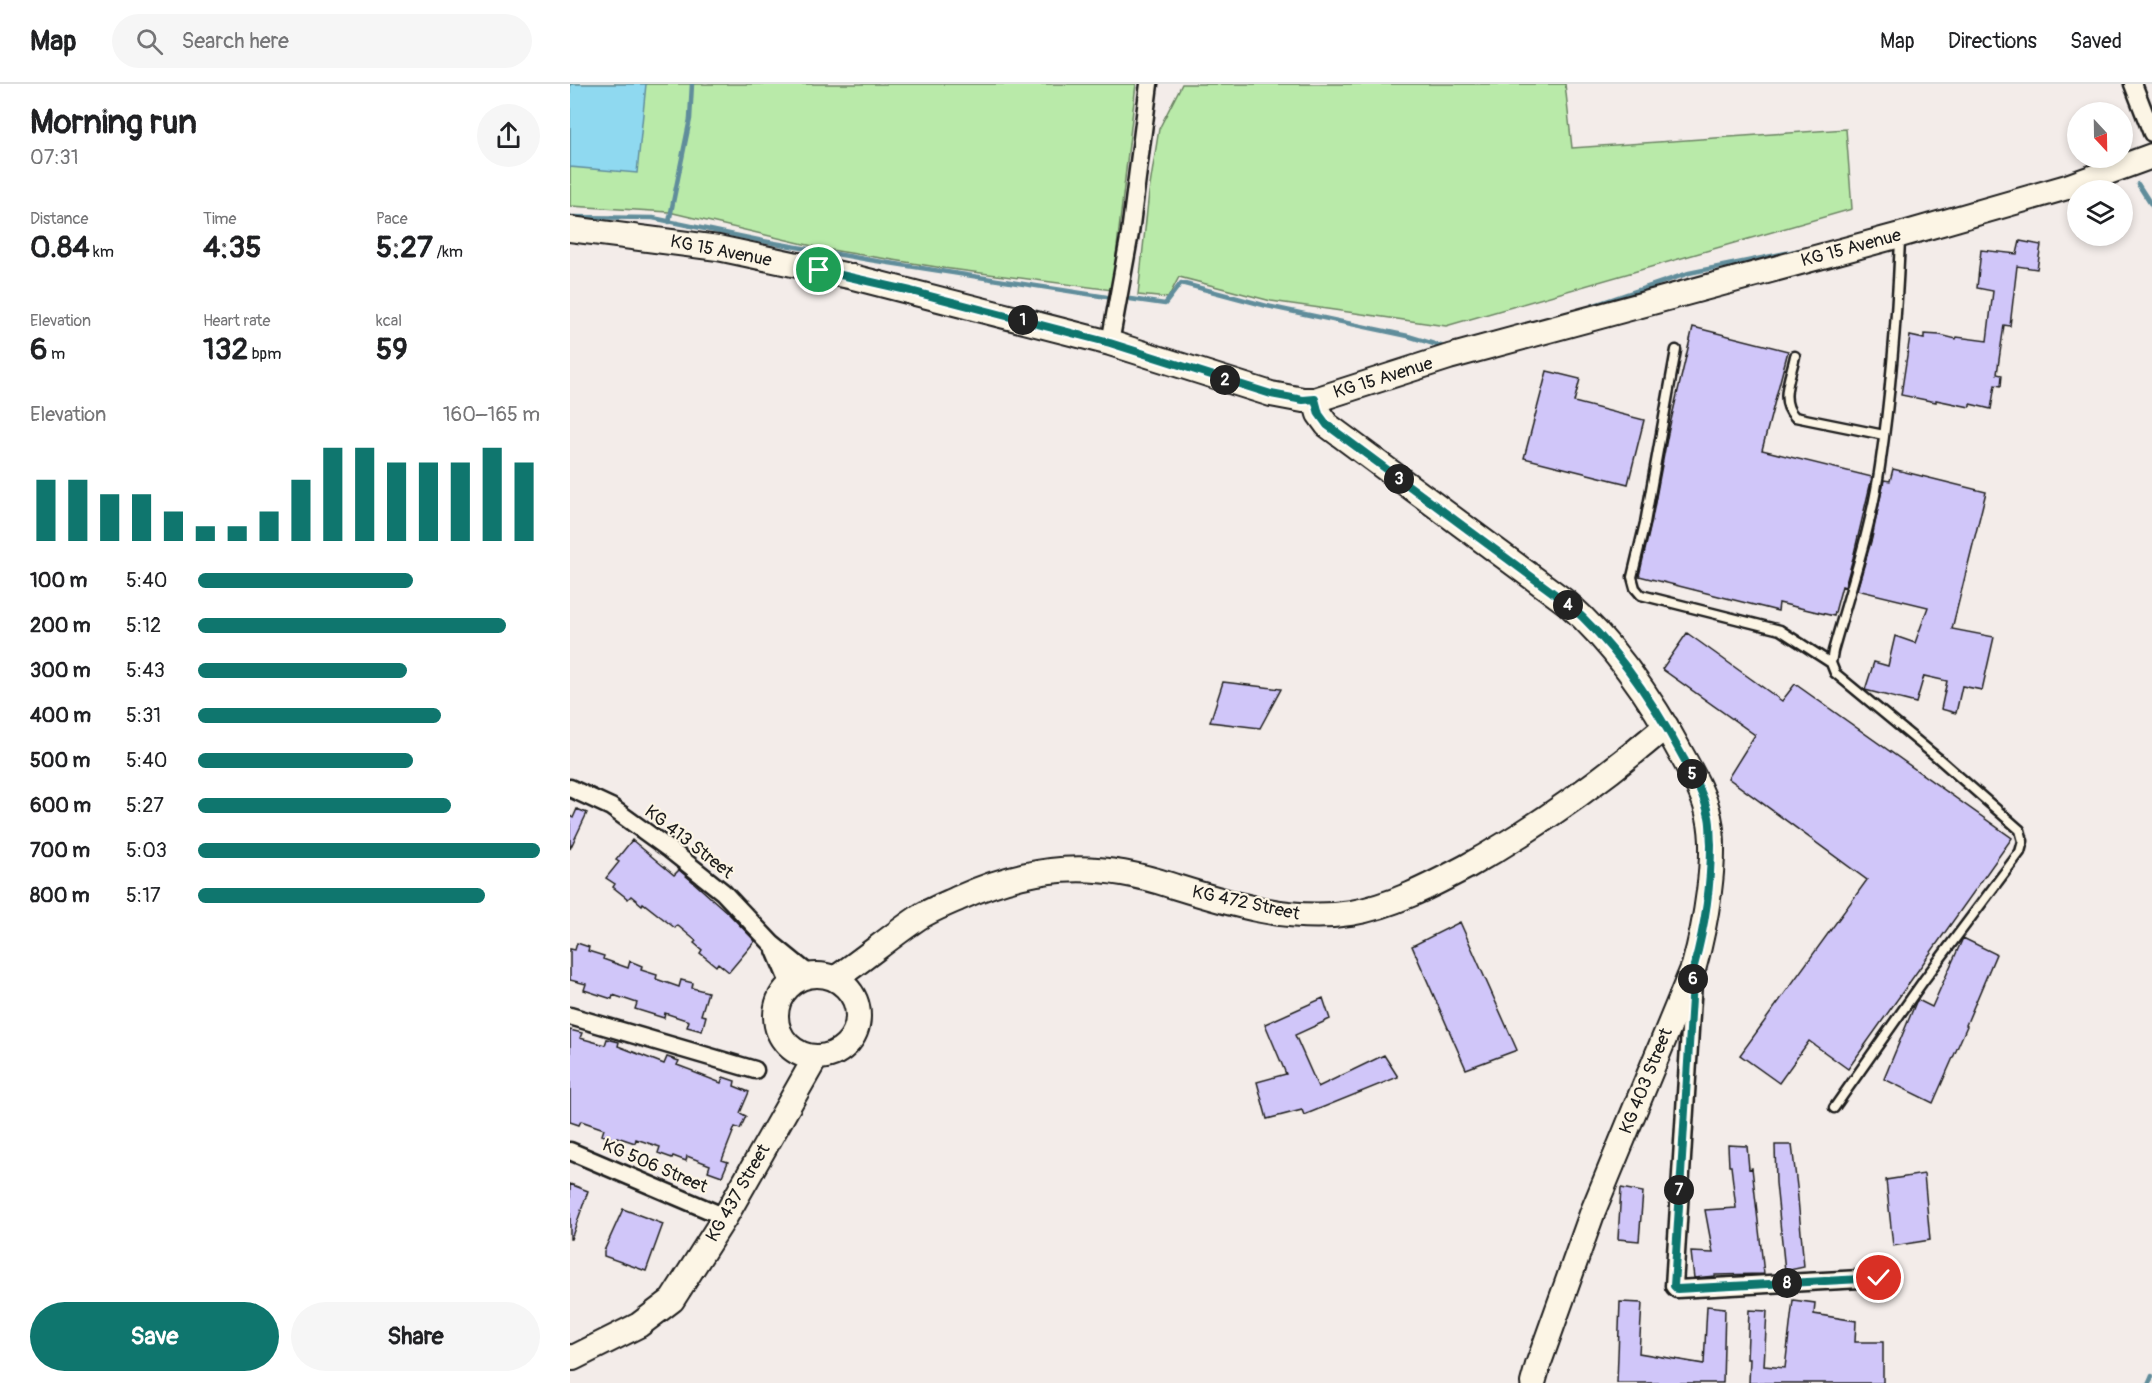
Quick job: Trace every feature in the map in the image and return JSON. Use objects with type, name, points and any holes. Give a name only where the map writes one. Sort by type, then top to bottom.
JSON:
[{"type":"main road","name":"KG 15 Avenue","points":[[570,229],[718,248],[911,291],[1110,343],[1271,394],[1303,400],[1315,399],[1449,357],[1900,235],[2067,187],[2152,156]]},
{"type":"main road","name":"KG 403 Street","points":[[1315,399],[1319,414],[1327,425],[1567,603],[1589,622],[1606,641],[1666,726],[1691,771],[1710,818],[1711,865],[1708,897],[1694,966],[1593,1211],[1533,1383]]},
{"type":"main road","name":"KG 472 Street","points":[[844,986],[868,954],[919,917],[966,895],[1018,877],[1075,868],[1098,868],[1144,876],[1207,897],[1279,913],[1316,916],[1351,913],[1379,906],[1448,877],[1492,852],[1565,806],[1666,726]]},
{"type":"main road","points":[[821,975],[844,986],[858,1009],[859,1019],[851,1040],[844,1048],[835,1053],[804,1054],[785,1043],[776,1023],[778,1002],[800,980],[821,975]]},
{"type":"main road","name":"KG 437 Street","points":[[570,1357],[573,1358],[589,1351],[639,1325],[672,1300],[725,1217],[799,1083],[804,1054]]},
{"type":"street","points":[[1110,343],[1130,233],[1149,84]]},
{"type":"street","points":[[2133,84],[2152,133]]},
{"type":"street","name":"KG 413 Street","points":[[570,788],[611,807],[723,892],[772,944],[800,980]]},
{"type":"street","points":[[1694,966],[1674,1286],[1677,1289],[1879,1278]]},
{"type":"street","points":[[570,1016],[755,1070]]},
{"type":"street","name":"KG 506 Street","points":[[570,1151],[725,1217]]},
{"type":"lane","points":[[1834,1108],[1924,980],[2020,852],[2023,841],[2020,830],[1938,758],[1835,673],[1831,663],[1866,535],[1880,467],[1897,311],[1900,235]]},
{"type":"lane","points":[[1676,350],[1645,523],[1634,565],[1632,577],[1635,588],[1641,595],[1780,630],[1831,663]]},
{"type":"lane","points":[[1795,356],[1785,401],[1789,411],[1795,417],[1884,435]]},
{"type":"green space","points":[[570,84],[1136,84],[1112,290],[943,268],[825,249],[669,212],[570,206]]},
{"type":"green space","points":[[1182,84],[1565,84],[1572,148],[1846,129],[1852,209],[1446,326],[1271,301],[1179,277],[1168,298],[1138,295],[1149,192],[1159,129]]},
{"type":"water","points":[[570,84],[646,84],[637,173],[570,167]]},
{"type":"building","points":[[2020,241],[2041,245],[2037,269],[2017,266],[2010,326],[2004,325],[1997,374],[2002,375],[2001,386],[1995,385],[1991,409],[1901,395],[1910,336],[1924,339],[1924,334],[1940,335],[1956,339],[1957,337],[1987,341],[1993,291],[1977,288],[1981,250],[2017,254]]},
{"type":"building","points":[[1693,327],[1788,351],[1762,450],[1872,477],[1853,558],[1834,616],[1779,603],[1778,611],[1639,576],[1668,433]]},
{"type":"building","points":[[1547,371],[1580,379],[1574,402],[1644,420],[1628,484],[1524,458]]},
{"type":"building","points":[[1893,469],[1986,492],[1952,629],[1994,637],[1982,690],[1962,686],[1956,713],[1941,709],[1947,681],[1924,676],[1916,703],[1865,690],[1874,662],[1888,666],[1895,636],[1915,643],[1928,607],[1857,590],[1872,538],[1884,480],[1890,481]]},
{"type":"building","points":[[1687,633],[1782,701],[1795,684],[2012,838],[1848,1069],[1809,1041],[1779,1083],[1740,1055],[1867,880],[1728,778],[1755,735],[1662,669]]},
{"type":"building","points":[[1223,682],[1281,689],[1260,728],[1210,722]]},
{"type":"building","points":[[577,809],[587,813],[570,849],[570,816],[573,818]]},
{"type":"building","points":[[632,840],[674,875],[679,870],[729,914],[755,941],[729,972],[718,963],[716,966],[700,953],[702,950],[694,943],[696,941],[677,925],[675,928],[631,896],[628,899],[613,887],[615,884],[606,878],[619,862],[616,860]]},
{"type":"building","points":[[1460,922],[1517,1050],[1466,1069],[1412,946]]},
{"type":"building","points":[[1963,938],[1996,954],[1933,1103],[1884,1079],[1916,1002],[1918,1000],[1932,1007]]},
{"type":"building","points":[[577,943],[589,947],[588,951],[604,956],[603,959],[628,968],[630,961],[642,966],[641,970],[657,975],[656,979],[679,987],[681,980],[693,983],[692,988],[708,992],[701,1015],[706,1016],[702,1031],[687,1027],[689,1021],[665,1013],[664,1018],[635,1009],[637,1003],[613,995],[612,999],[584,990],[586,984],[570,980],[570,949],[575,950]]},
{"type":"building","points":[[1323,998],[1330,1019],[1295,1035],[1318,1087],[1384,1055],[1398,1077],[1304,1115],[1302,1110],[1267,1119],[1257,1082],[1286,1074],[1265,1024]]},
{"type":"building","points":[[570,1030],[582,1033],[580,1038],[605,1045],[607,1039],[619,1042],[618,1046],[664,1064],[667,1057],[679,1061],[677,1065],[721,1083],[723,1077],[735,1081],[734,1086],[749,1092],[740,1113],[746,1116],[740,1129],[735,1127],[722,1160],[728,1162],[722,1176],[708,1171],[710,1165],[687,1156],[686,1161],[673,1156],[672,1158],[658,1153],[660,1147],[636,1139],[635,1143],[617,1137],[616,1140],[602,1135],[604,1129],[581,1121],[579,1125],[570,1122]]},
{"type":"building","points":[[1728,1145],[1747,1146],[1749,1169],[1752,1168],[1764,1274],[1694,1278],[1691,1252],[1713,1253],[1705,1210],[1736,1208]]},
{"type":"building","points":[[1775,1145],[1792,1145],[1804,1267],[1785,1271],[1776,1183]]},
{"type":"building","points":[[1924,1174],[1930,1240],[1893,1246],[1886,1180]]},
{"type":"building","points":[[570,1184],[588,1191],[571,1239],[570,1239]]},
{"type":"building","points":[[1621,1188],[1643,1192],[1639,1241],[1618,1239]]},
{"type":"building","points":[[623,1209],[663,1224],[646,1271],[604,1256],[604,1251]]},
{"type":"building","points":[[1793,1300],[1815,1303],[1814,1314],[1856,1321],[1855,1342],[1883,1342],[1883,1383],[1749,1383],[1750,1359],[1747,1359],[1749,1310],[1767,1311],[1764,1366],[1785,1368]]},
{"type":"building","points":[[1620,1302],[1642,1303],[1639,1353],[1704,1364],[1707,1306],[1725,1308],[1723,1383],[1617,1383]]},
{"type":"waterway","points":[[669,222],[690,119],[692,84]]},
{"type":"waterway","points":[[2138,184],[2152,206]]},
{"type":"waterway","points":[[570,217],[653,218],[870,260],[1107,297]]},
{"type":"waterway","points":[[1592,306],[1689,273],[1801,250]]},
{"type":"waterway","points":[[1130,299],[1165,304],[1181,283],[1267,306],[1408,336],[1447,348]]},
{"type":"waterway","points":[[2149,1383],[2152,1376]]},
{"type":"route","points":[[819,270],[911,291],[1110,343],[1271,394],[1303,400],[1315,399],[1319,414],[1327,425],[1567,603],[1589,622],[1606,641],[1666,726],[1691,771],[1710,818],[1711,865],[1708,897],[1694,966],[1674,1286],[1677,1289],[1879,1278]]}]
